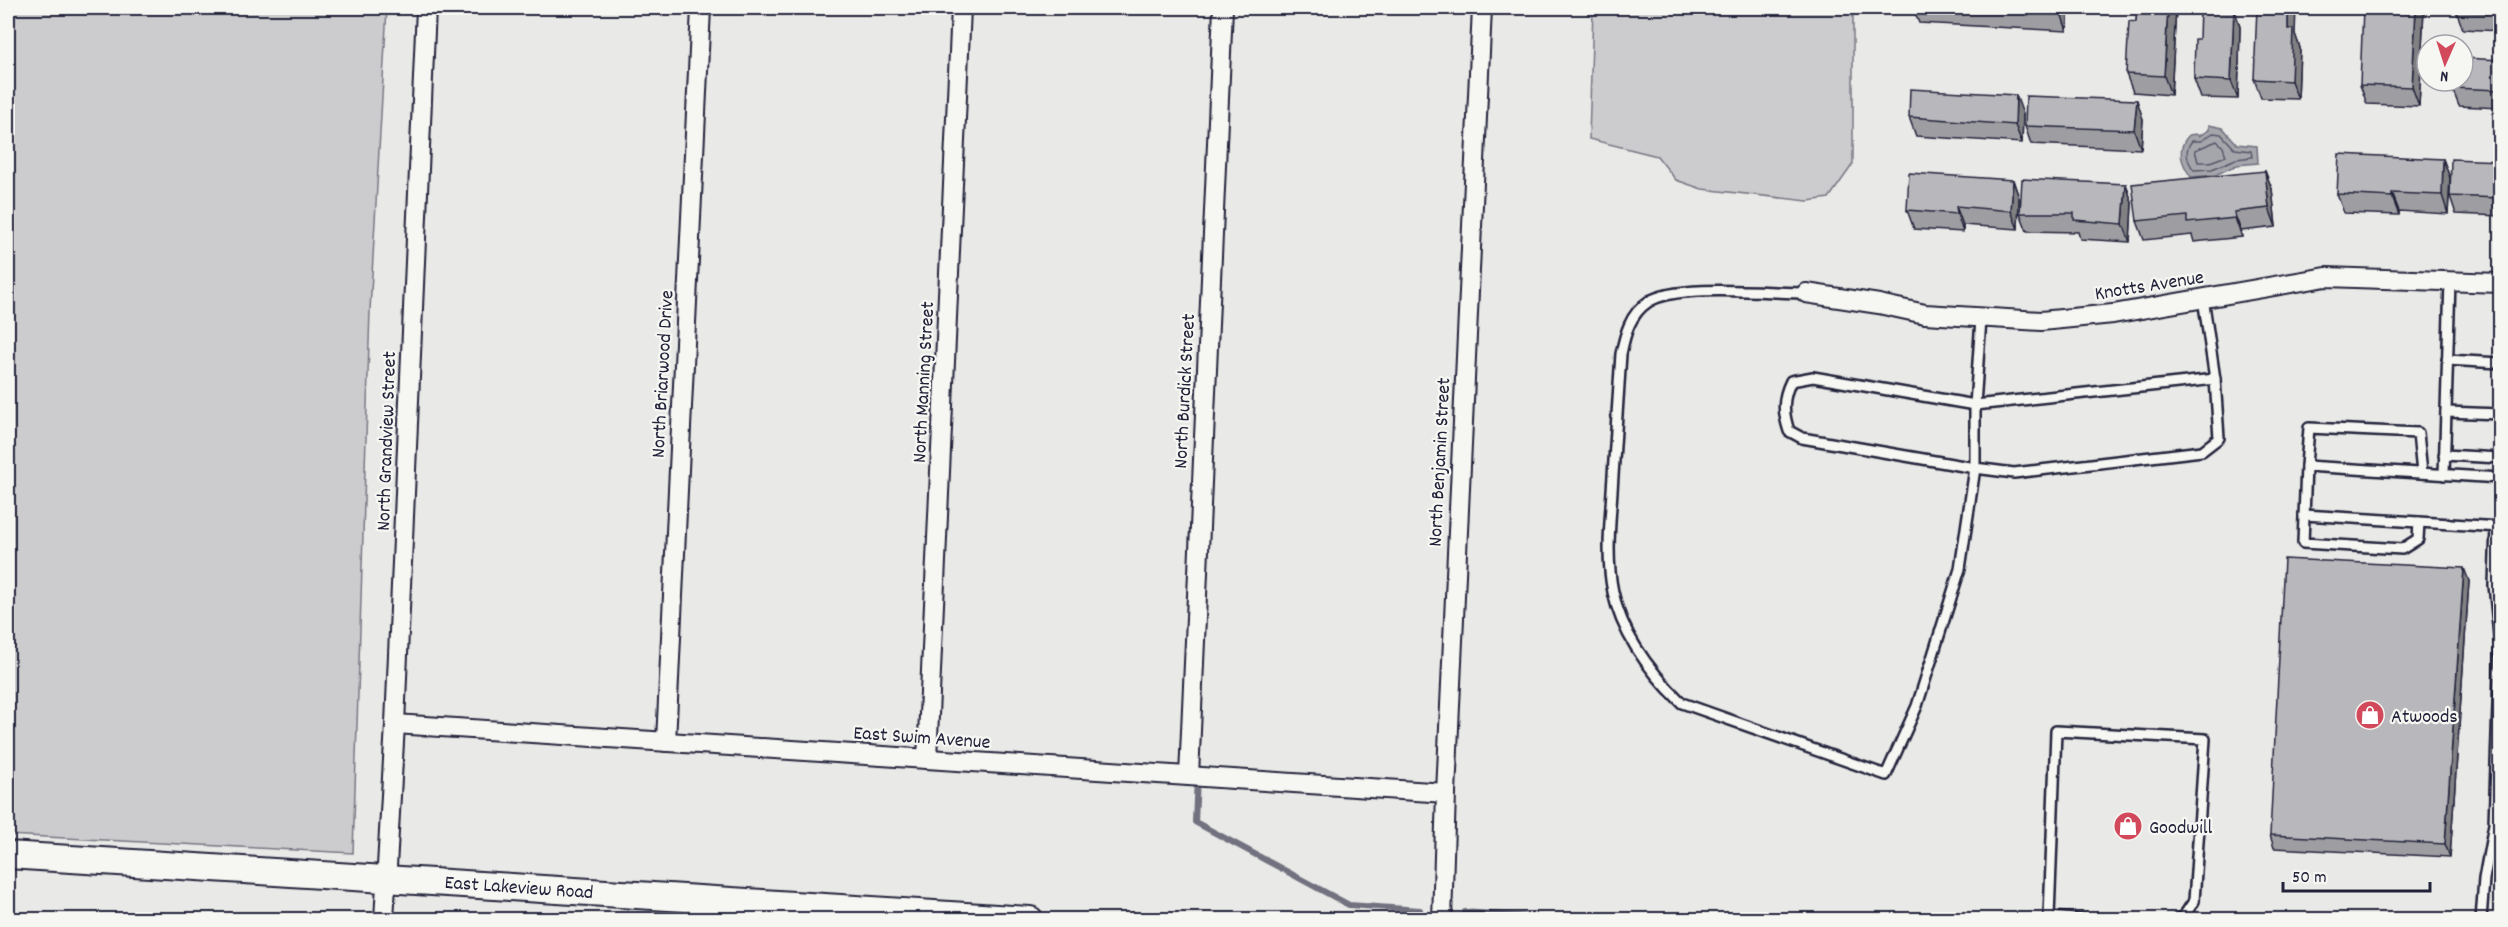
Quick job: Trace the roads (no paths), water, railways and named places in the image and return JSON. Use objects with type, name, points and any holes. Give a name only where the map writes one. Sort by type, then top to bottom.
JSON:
[{"type":"street","name":"North Grandview Street","points":[[384,920],[395,724],[426,8]]},
{"type":"street","name":"North Briarwood Drive","points":[[666,742],[701,8]]},
{"type":"street","name":"North Manning Street","points":[[927,759],[962,8]]},
{"type":"street","name":"North Burdick Street","points":[[1189,776],[1222,8]]},
{"type":"street","name":"North Benjamin Street","points":[[1442,920],[1482,8]]},
{"type":"street","name":"Knotts Avenue","points":[[1806,293],[1879,304],[1924,314],[2041,321],[2113,314],[2326,277],[2500,283]]},
{"type":"street","name":"East Swim Avenue","points":[[395,724],[1446,793]]},
{"type":"street","name":"East Lakeview Road","points":[[8,855],[386,877],[1030,920]]},
{"type":"lane","points":[[2444,475],[2450,281]]},
{"type":"lane","points":[[1806,293],[1722,291],[1669,294],[1649,301],[1637,312],[1626,330],[1621,354],[1609,537],[1613,592],[1624,623],[1644,660],[1659,681],[1682,703],[1886,775],[1917,706],[1960,569],[1975,468],[1975,405],[1981,319]]},
{"type":"lane","points":[[2203,298],[2215,379],[2219,438],[2202,451],[2014,473],[1802,438],[1789,431],[1784,405],[1791,381],[1813,377],[1975,405],[2215,379]]},
{"type":"lane","points":[[2447,360],[2500,363]]},
{"type":"lane","points":[[2446,412],[2500,414]]},
{"type":"lane","points":[[2419,522],[2418,539],[2402,549],[2303,543],[2309,428],[2418,433],[2422,473]]},
{"type":"lane","points":[[2444,455],[2500,458]]},
{"type":"lane","points":[[2306,466],[2500,478]]},
{"type":"lane","points":[[2304,515],[2498,527],[2494,585],[2500,645],[2494,824],[2484,879],[2481,920]]},
{"type":"lane","points":[[2086,919],[2049,917],[2056,731],[2205,739],[2194,901],[2184,916],[2176,920]]},
{"type":"water","points":[[2209,125],[2223,128],[2237,144],[2257,146],[2258,163],[2237,165],[2215,175],[2191,177],[2181,156],[2182,146],[2189,135],[2199,136],[2209,130]]},
{"type":"waterway","points":[[1197,777],[1195,822],[1349,905],[1420,910]]},
{"type":"waterway","points":[[1465,912],[1570,920]]},
{"type":"place","name":"Atwoods","points":[[2370,715]]},
{"type":"place","name":"Goodwill","points":[[2128,826]]}]
